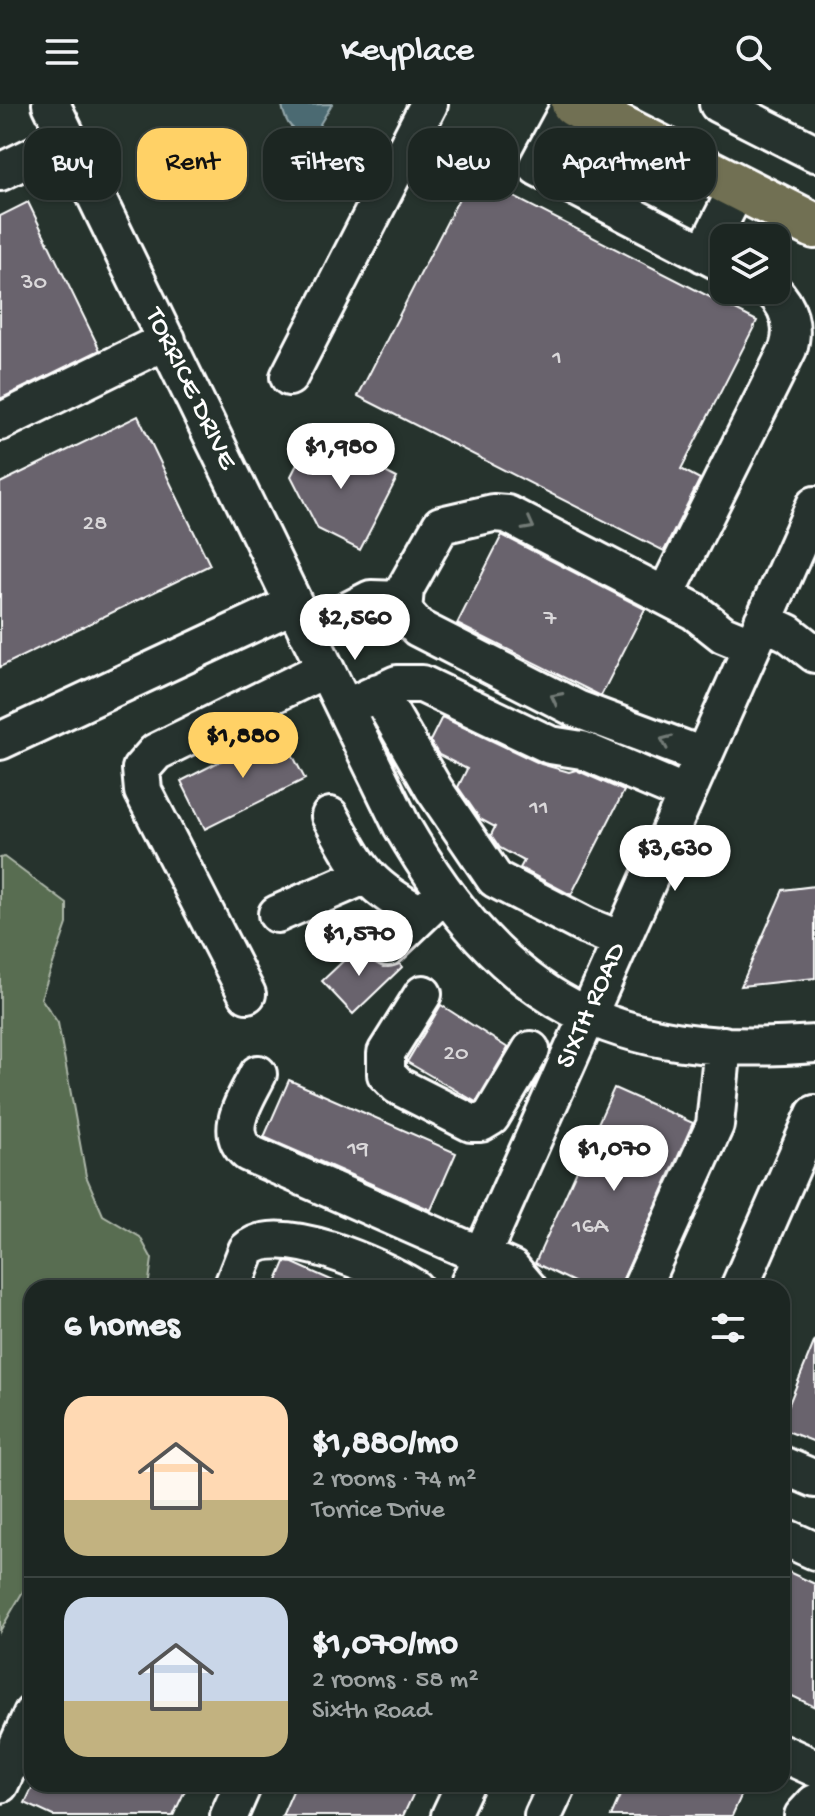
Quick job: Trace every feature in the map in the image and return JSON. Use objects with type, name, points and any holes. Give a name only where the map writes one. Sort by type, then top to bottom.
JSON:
[{"type":"main road","points":[[572,104],[813,221]]},
{"type":"street","name":"TORRICE DRIVE","points":[[51,104],[63,128]]},
{"type":"street","points":[[289,377],[429,104]]},
{"type":"street","points":[[572,104],[537,167],[710,257]]},
{"type":"street","points":[[718,104],[815,153]]},
{"type":"street","points":[[0,172],[24,160]]},
{"type":"street","points":[[726,224],[738,187]]},
{"type":"street","name":"TORRICE DRIVE","points":[[98,200],[402,826],[432,904],[522,978],[587,1017],[651,1037],[723,1045],[815,1044]]},
{"type":"street","points":[[674,578],[788,349],[792,328],[789,314],[782,304]]},
{"type":"street","points":[[0,422],[167,340]]},
{"type":"street","points":[[703,756],[577,709],[418,628],[405,616],[402,600],[433,535],[441,525],[498,513],[511,516],[694,611],[723,634],[788,633],[815,654]]},
{"type":"street","name":"SIXTH ROAD","points":[[474,1272],[757,634],[811,523]]},
{"type":"street","points":[[0,741],[301,618],[371,599],[402,600]]},
{"type":"street","points":[[247,994],[143,791],[140,774],[143,763],[156,752],[325,669]]},
{"type":"street","points":[[345,708],[403,683],[422,684],[550,745],[582,750],[686,794]]},
{"type":"street","points":[[378,692],[434,789],[495,879],[586,926],[621,940]]},
{"type":"street","points":[[330,816],[364,876],[393,899],[432,904]]},
{"type":"street","points":[[277,914],[364,876]]},
{"type":"street","points":[[388,947],[432,904]]},
{"type":"street","points":[[423,994],[386,1053],[386,1074],[394,1083],[471,1123],[485,1122],[491,1117],[531,1050]]},
{"type":"street","points":[[645,1280],[715,1125],[723,1045]]},
{"type":"street","points":[[258,1074],[236,1123],[237,1140],[248,1153],[474,1272],[516,1271],[522,1280]]},
{"type":"street","points":[[742,1280],[815,1114]]},
{"type":"street","points":[[491,1117],[536,1136]]},
{"type":"street","points":[[235,1280],[247,1250],[269,1240],[338,1253],[397,1280]]},
{"type":"street","points":[[790,1540],[815,1551]]},
{"type":"street","points":[[0,1784],[24,1732]]},
{"type":"street","points":[[790,1757],[815,1768]]},
{"type":"street","points":[[229,1816],[240,1792]]},
{"type":"street","points":[[450,1816],[461,1792]]},
{"type":"street","points":[[543,1816],[554,1792]]},
{"type":"street","points":[[803,1816],[815,1803]]},
{"type":"green space","points":[[4,857],[67,904],[67,924],[41,998],[58,1023],[86,1176],[103,1215],[140,1237],[152,1259],[149,1280],[24,1280],[24,1590],[0,1631],[0,858]]},
{"type":"water","points":[[332,104],[318,128],[293,128],[285,118],[282,105]]},
{"type":"building","points":[[518,199],[710,297],[710,304],[724,304],[757,321],[681,469],[700,479],[664,551],[358,396],[458,200]]},
{"type":"building","points":[[28,202],[100,350],[0,399],[0,216]]},
{"type":"building","points":[[138,416],[210,565],[0,667],[0,483]]},
{"type":"building","points":[[312,435],[397,478],[360,550],[318,529],[291,476]]},
{"type":"building","points":[[502,535],[645,609],[601,696],[457,624]]},
{"type":"building","points":[[442,717],[541,764],[569,772],[576,770],[624,791],[571,895],[520,868],[524,861],[500,848],[491,835],[495,827],[480,819],[458,787],[467,769],[439,755],[430,741]]},
{"type":"building","points":[[280,731],[305,779],[205,829],[181,781]]},
{"type":"building","points":[[815,886],[815,978],[741,986],[783,890]]},
{"type":"building","points":[[372,934],[368,951],[372,961],[383,967],[400,964],[402,967],[353,1014],[322,981]]},
{"type":"building","points":[[441,1005],[508,1048],[476,1102],[407,1062]]},
{"type":"building","points":[[289,1080],[456,1153],[431,1210],[264,1137]]},
{"type":"building","points":[[614,1088],[693,1123],[623,1280],[570,1280],[535,1263]]},
{"type":"building","points":[[285,1262],[331,1280],[277,1280]]},
{"type":"building","points":[[815,1340],[815,1442],[790,1432],[790,1401]]},
{"type":"building","points":[[790,1573],[815,1584],[815,1707],[790,1695]]},
{"type":"building","points":[[30,1792],[184,1792],[173,1816],[53,1816],[25,1803]]},
{"type":"building","points":[[292,1792],[414,1792],[403,1816],[282,1816]]},
{"type":"building","points":[[622,1792],[732,1792],[741,1796],[732,1816],[611,1816]]}]
